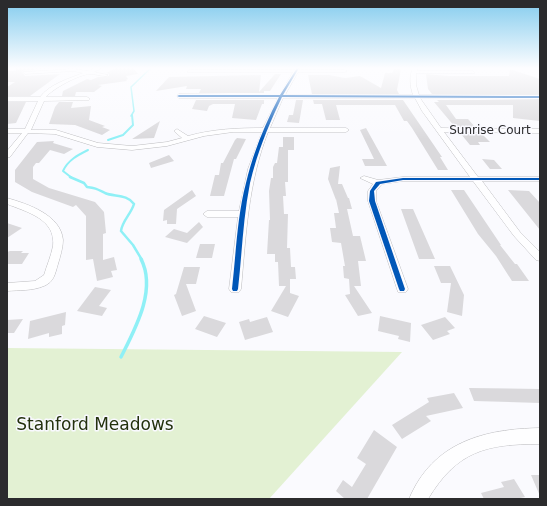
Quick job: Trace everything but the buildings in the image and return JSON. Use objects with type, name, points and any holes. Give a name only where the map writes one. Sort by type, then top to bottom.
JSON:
[{"type":"street","points":[[7,155],[27,131],[42,99],[50,92]]},
{"type":"street","points":[[235,289],[244,214],[251,172],[267,130],[284,92]]},
{"type":"street","points":[[415,92],[416,96],[439,130],[517,234],[540,258]]},
{"type":"street","points":[[179,96],[540,96]]},
{"type":"street","points":[[7,99],[87,99]]},
{"type":"street","points":[[7,130],[56,132],[67,134],[88,142],[124,148],[152,146],[224,131],[346,130]]},
{"type":"street","name":"Sunrise Court","points":[[439,130],[540,130]]},
{"type":"street","points":[[178,131],[188,139]]},
{"type":"street","points":[[364,178],[378,184]]},
{"type":"street","points":[[402,289],[372,201],[372,191],[378,184],[389,180],[403,179],[540,179]]},
{"type":"street","points":[[7,201],[43,216],[53,224],[57,230],[57,245],[46,285],[7,286]]},
{"type":"street","points":[[207,214],[244,214]]},
{"type":"street","points":[[418,499],[425,486],[443,464],[462,450],[476,443],[493,438],[507,436],[540,436]]},
{"type":"green space","name":"Stanford Meadows","points":[[7,348],[402,352],[269,499],[7,499]]},
{"type":"waterway","points":[[131,116],[134,111],[132,92]]},
{"type":"waterway","points":[[108,140],[123,135],[133,125],[132,115]]},
{"type":"waterway","points":[[72,178],[63,171],[65,167],[74,158],[88,150]]},
{"type":"waterway","points":[[72,178],[84,183],[87,187],[124,197],[134,204],[123,224],[121,231],[133,245],[142,260]]},
{"type":"waterway","points":[[121,357],[138,322],[145,296],[147,283],[141,259]]},
{"type":"cycle path","points":[[235,289],[240,236],[248,183],[256,154],[268,123],[284,92]]},
{"type":"cycle path","points":[[179,96],[540,97]]},
{"type":"cycle path","points":[[402,289],[372,201],[372,191],[378,183],[403,179],[540,179]]}]
